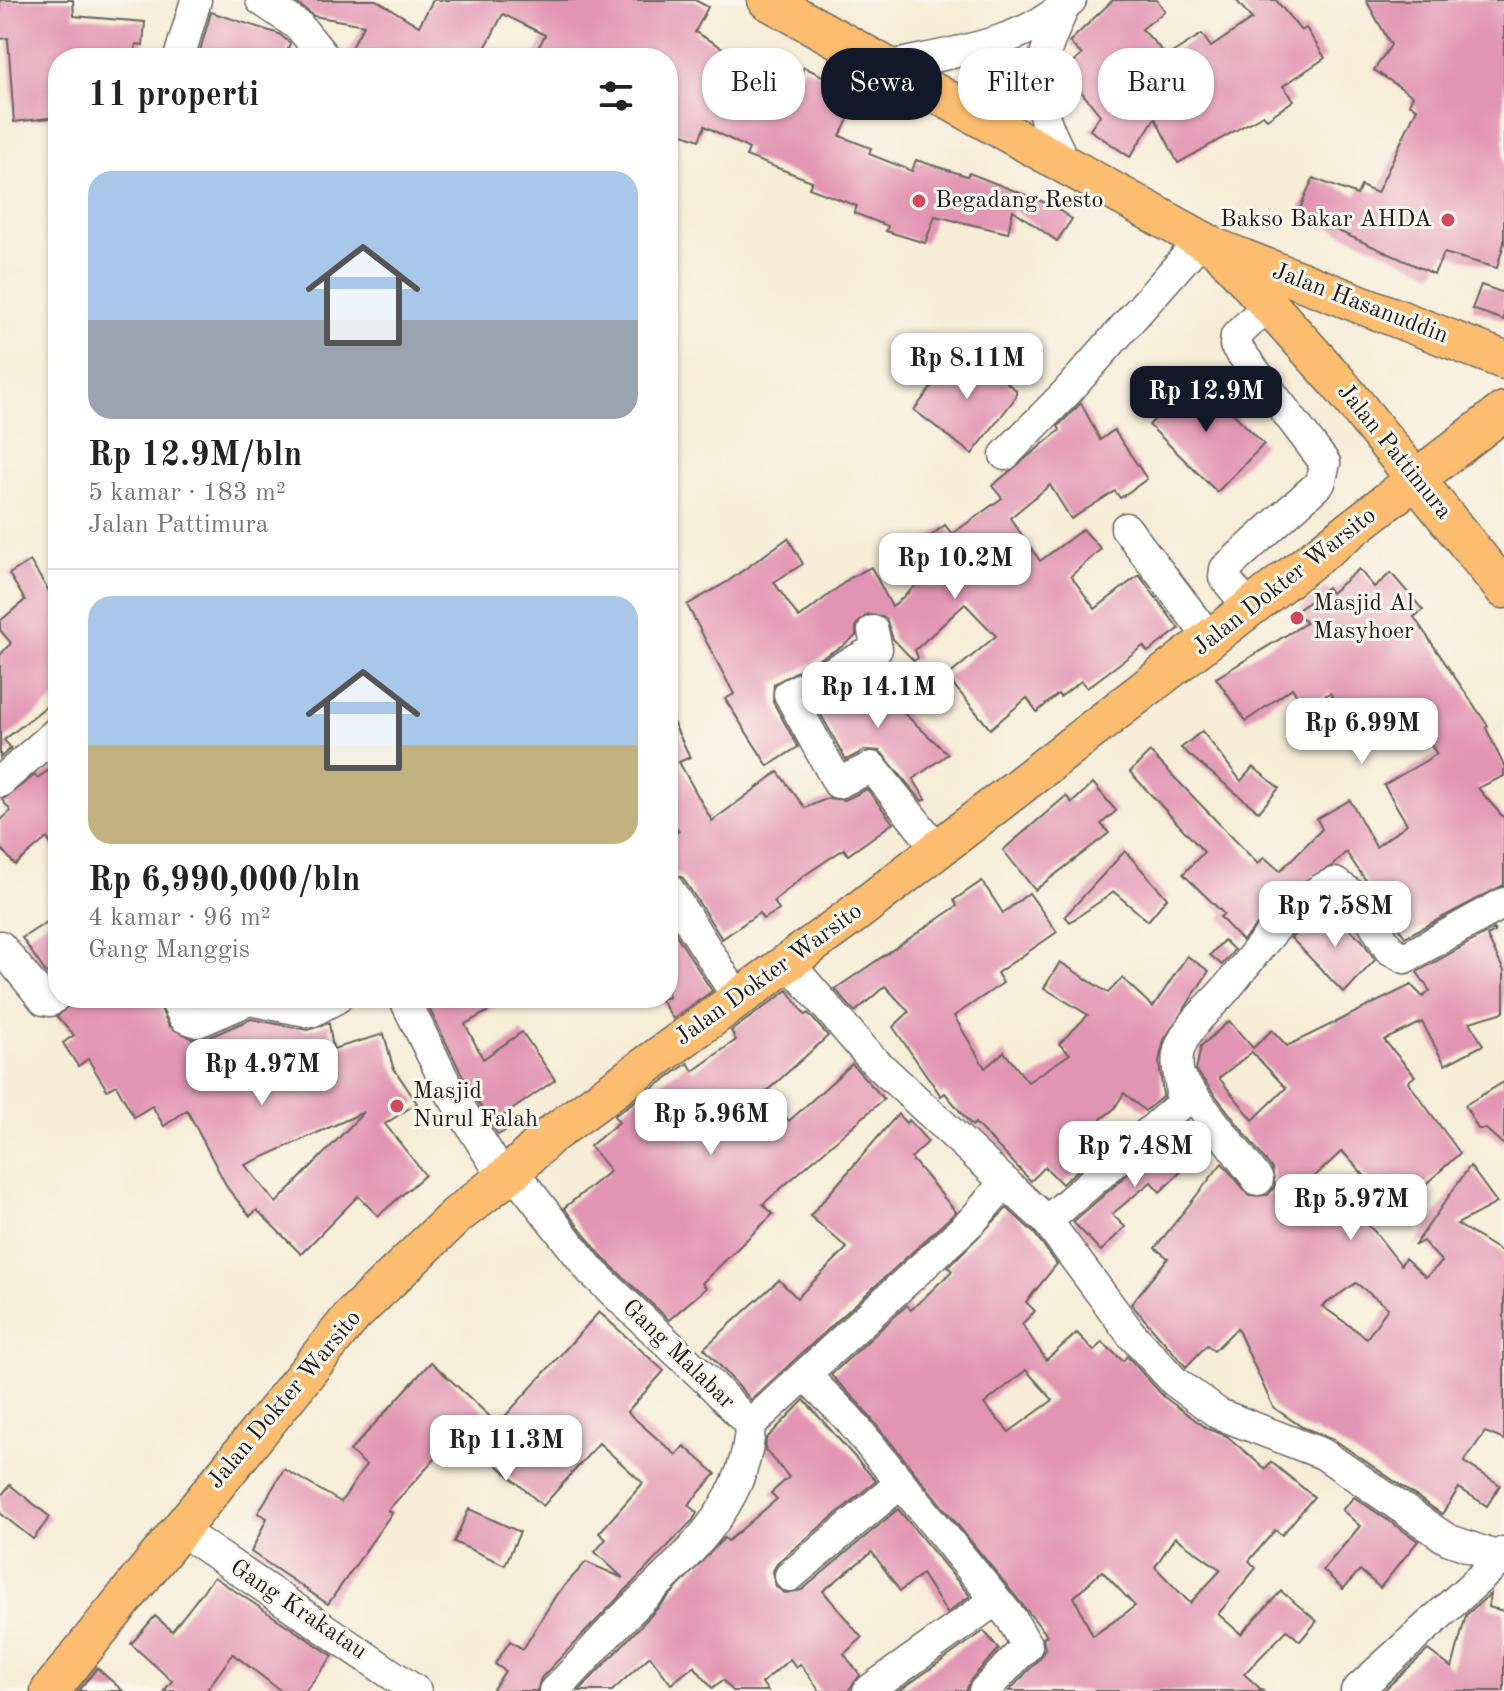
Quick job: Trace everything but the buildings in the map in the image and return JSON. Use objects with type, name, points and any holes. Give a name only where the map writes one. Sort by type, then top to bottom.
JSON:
[{"type":"main road","points":[[767,0],[856,48]]},
{"type":"main road","points":[[942,95],[1209,243]]},
{"type":"main road","name":"Jalan Hasanuddin","points":[[1209,243],[1504,360]]},
{"type":"main road","name":"Jalan Pattimura","points":[[1209,243],[1269,304],[1336,380],[1504,589]]},
{"type":"main road","points":[[1336,380],[1328,340],[1336,324],[1357,303]]},
{"type":"main road","name":"Jalan Dokter Warsito","points":[[50,1691],[352,1316],[456,1216],[548,1137],[938,850],[1504,411]]},
{"type":"street","points":[[182,48],[196,0]]},
{"type":"street","points":[[261,0],[299,26],[317,48]]},
{"type":"street","points":[[942,54],[1021,32],[1068,3]]},
{"type":"street","points":[[1066,164],[1048,131],[1038,94],[1044,51],[1068,3]]},
{"type":"street","points":[[1005,455],[1209,243]]},
{"type":"street","points":[[1250,609],[1224,577],[1225,569],[1320,483],[1325,473],[1325,463],[1235,345],[1236,336],[1269,304]]},
{"type":"street","points":[[1126,528],[1211,640]]},
{"type":"street","points":[[873,631],[877,649],[789,694],[838,783],[872,767],[938,850]]},
{"type":"street","points":[[0,782],[48,740]]},
{"type":"street","points":[[1047,1221],[1179,1106],[1182,1097],[1175,1064],[1187,1034],[1267,937],[1320,888],[1335,883],[1359,899],[1396,956],[1405,958],[1504,903]]},
{"type":"street","points":[[678,904],[737,997]]},
{"type":"street","points":[[0,946],[44,1000],[48,1001]]},
{"type":"street","points":[[787,961],[871,1058],[1047,1221],[1131,1334],[1175,1382],[1219,1414],[1323,1454],[1447,1539],[1503,1556]]},
{"type":"street","points":[[179,1008],[184,1017],[198,1022],[230,1008]]},
{"type":"street","points":[[290,1008],[311,1012],[318,1008]]},
{"type":"street","name":"Gang Malabar","points":[[409,1008],[450,1092],[508,1174],[591,1271],[750,1425],[749,1448],[741,1474],[717,1521],[554,1691]]},
{"type":"street","points":[[1179,1077],[1258,1180]]},
{"type":"street","points":[[750,1425],[973,1220],[1005,1182]]},
{"type":"street","points":[[805,1375],[847,1417],[996,1600],[1027,1646],[984,1691]]},
{"type":"street","points":[[790,1576],[901,1483]]},
{"type":"street","name":"Gang Krakatau","points":[[179,1529],[416,1691]]},
{"type":"street","points":[[1356,1691],[1503,1556]]},
{"type":"street","points":[[868,1691],[996,1600]]},
{"type":"place","name":"Begadang Resto","points":[[919,201]]},
{"type":"place","name":"Bakso Bakar AHDA","points":[[1448,220]]},
{"type":"place","name":"Masjid Al Masyhoer","points":[[1297,618]]},
{"type":"place","name":"Masjid Nurul Falah","points":[[397,1106]]}]
